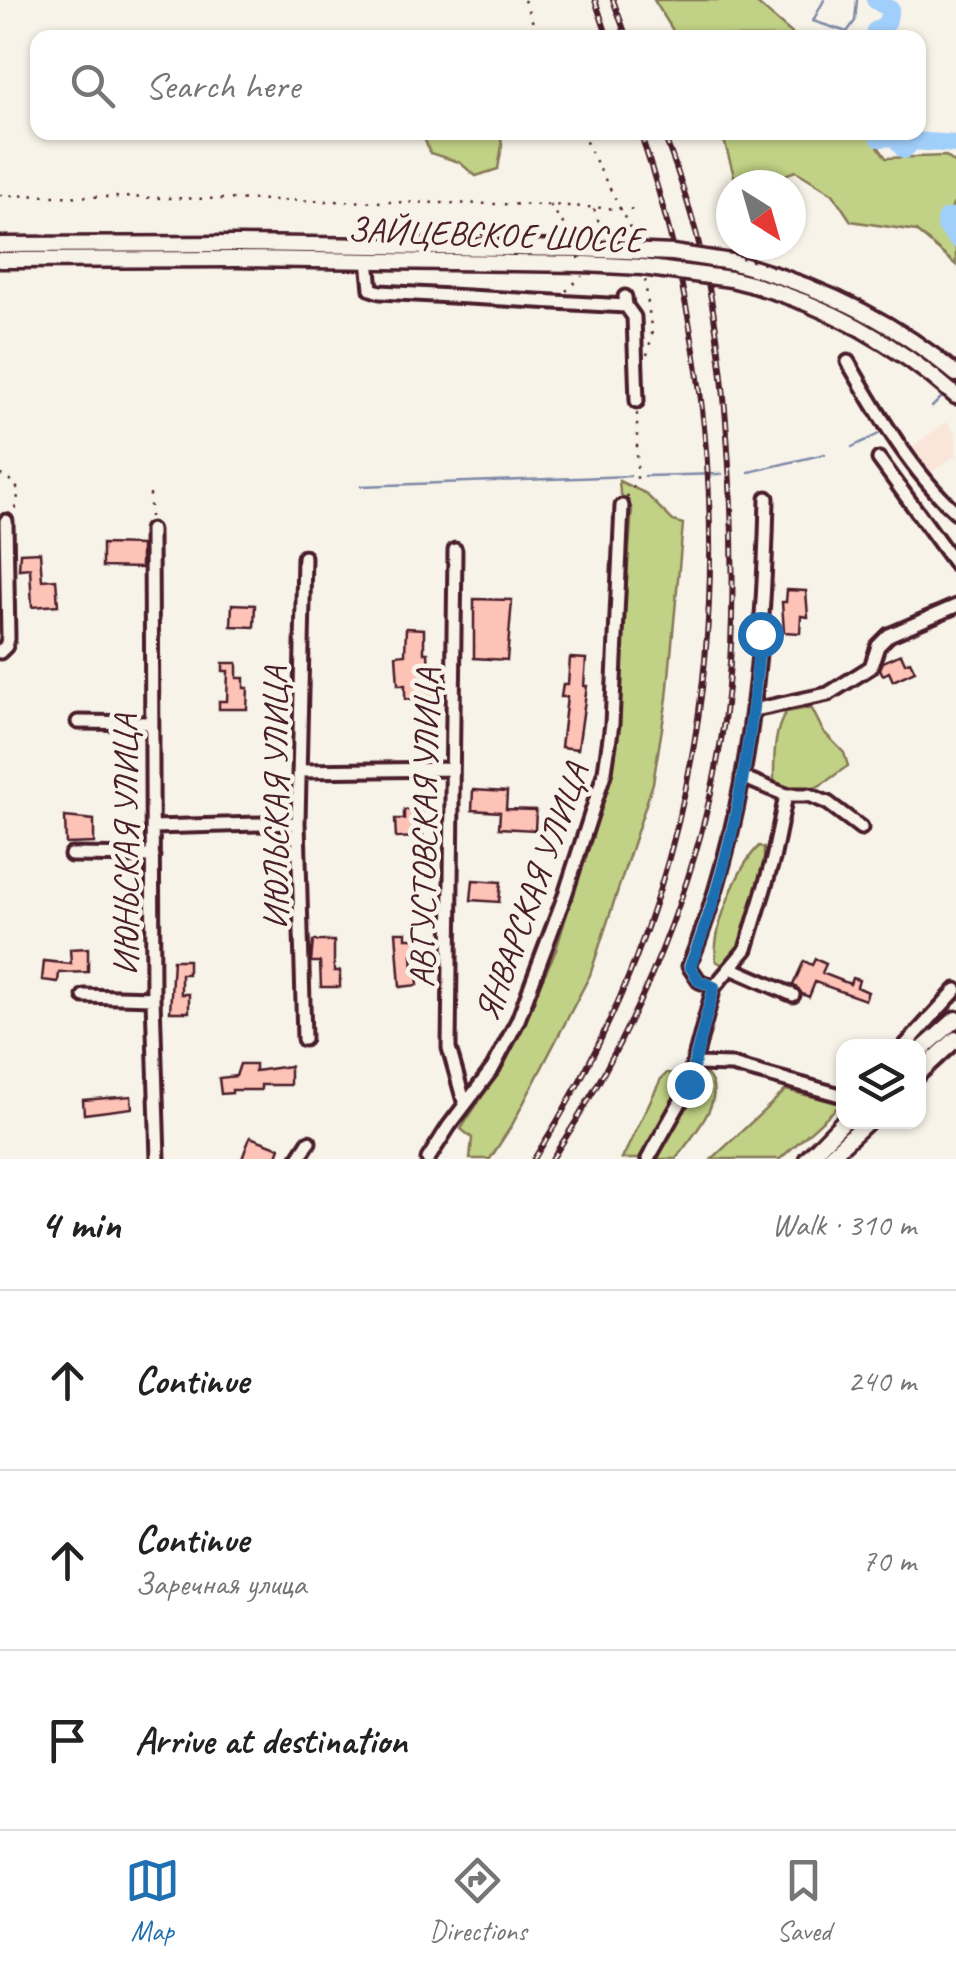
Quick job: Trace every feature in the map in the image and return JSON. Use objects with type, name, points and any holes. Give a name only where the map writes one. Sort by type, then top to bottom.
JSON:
[{"type":"main road","name":"ЗАЙЦЕВСКОЕ ШОССЕ","points":[[0,245],[577,245],[717,259],[787,278],[863,310],[912,340],[956,374]]},
{"type":"main road","name":"ЗАЙЦЕВСКОЕ ШОССЕ","points":[[0,260],[368,260],[678,271],[740,281],[798,299],[906,355],[956,396]]},
{"type":"main road","points":[[926,1046],[956,1019]]},
{"type":"main road","points":[[926,1067],[956,1039]]},
{"type":"main road","points":[[804,1159],[836,1128]]},
{"type":"main road","points":[[827,1159],[859,1129]]},
{"type":"street","points":[[368,260],[371,289],[380,292],[626,301],[634,317],[638,400]]},
{"type":"street","points":[[848,362],[890,431],[956,512]]},
{"type":"street","points":[[879,459],[956,565]]},
{"type":"street","points":[[714,987],[699,981],[690,966],[728,850],[754,710],[766,564],[766,498]]},
{"type":"street","name":"ЯНВАРСКАЯ УЛИЦА","points":[[428,1159],[493,1068],[518,1020],[566,895],[605,770],[612,724],[622,506]]},
{"type":"street","points":[[0,652],[8,639],[6,520]]},
{"type":"street","name":"ИЮНЬСКАЯ УЛИЦА","points":[[151,530],[153,998],[158,1159]]},
{"type":"street","name":"АВГУСТОВСКАЯ УЛИЦА","points":[[456,550],[449,1048],[465,1105]]},
{"type":"street","name":"ИЮЛЬСКАЯ УЛИЦА","points":[[304,557],[298,823],[304,1039]]},
{"type":"street","points":[[754,710],[828,694],[871,667],[878,646],[889,635],[956,606]]},
{"type":"street","points":[[78,722],[151,723]]},
{"type":"street","points":[[299,772],[452,769]]},
{"type":"street","points":[[742,777],[786,795],[809,795],[828,803],[861,828]]},
{"type":"street","points":[[648,1159],[686,1092],[714,987],[746,949],[773,858],[786,795]]},
{"type":"street","points":[[153,827],[298,823]]},
{"type":"street","points":[[71,855],[153,856]]},
{"type":"street","points":[[731,968],[793,995]]},
{"type":"street","points":[[911,1039],[956,990]]},
{"type":"street","points":[[84,996],[153,998]]},
{"type":"street","points":[[696,1064],[732,1065],[836,1094]]},
{"type":"street","points":[[298,1159],[309,1142]]},
{"type":"path","points":[[524,0],[536,30]]},
{"type":"path","points":[[584,140],[634,236]]},
{"type":"path","points":[[0,194],[550,204],[639,210]]},
{"type":"path","points":[[550,204],[577,245]]},
{"type":"path","points":[[562,295],[586,268]]},
{"type":"path","points":[[638,274],[653,276]]},
{"type":"path","points":[[637,369],[647,354],[652,335],[646,284]]},
{"type":"path","points":[[732,288],[867,335]]},
{"type":"path","points":[[622,506],[637,480],[638,400]]},
{"type":"path","points":[[0,476],[6,476],[19,490],[18,510],[6,520]]},
{"type":"path","points":[[150,494],[151,530]]},
{"type":"shaded area","points":[[947,422],[956,435],[956,455],[929,474],[910,448]]},
{"type":"green space","points":[[654,0],[753,0],[788,30],[673,30]]},
{"type":"green space","points":[[425,140],[501,140],[502,145],[498,169],[476,176],[459,162],[430,153]]},
{"type":"green space","points":[[724,140],[874,140],[886,158],[946,156],[956,164],[956,200],[946,226],[956,240],[956,265],[916,231],[851,221],[833,194],[806,177],[806,170],[732,170]]},
{"type":"green space","points":[[619,481],[645,493],[673,521],[683,524],[667,698],[653,783],[590,975],[512,1125],[490,1159],[470,1159],[472,1138],[461,1129],[501,1067],[556,950],[615,745],[632,509],[620,493]]},
{"type":"green space","points":[[812,709],[823,731],[844,753],[848,766],[814,789],[796,791],[774,784],[775,747],[786,712]]},
{"type":"green space","points":[[759,846],[764,848],[764,865],[748,923],[736,957],[723,965],[716,961],[722,917],[742,869]]},
{"type":"green space","points":[[667,1073],[675,1074],[681,1090],[643,1159],[622,1159],[661,1079]]},
{"type":"green space","points":[[705,1073],[714,1093],[699,1128],[676,1159],[651,1159]]},
{"type":"green space","points":[[786,1090],[836,1103],[836,1109],[780,1159],[712,1159]]},
{"type":"building","points":[[102,544],[141,545],[141,568],[102,567]]},
{"type":"building","points":[[40,552],[42,580],[56,579],[58,605],[32,607],[30,568],[19,569],[20,553]]},
{"type":"building","points":[[787,590],[806,591],[808,617],[801,616],[800,633],[784,632],[782,602],[786,602]]},
{"type":"building","points":[[474,599],[512,600],[507,660],[474,658]]},
{"type":"building","points":[[232,604],[255,605],[254,627],[231,626]]},
{"type":"building","points":[[406,628],[424,629],[430,688],[438,689],[437,701],[405,699],[405,685],[398,685],[396,655],[405,654]]},
{"type":"building","points":[[901,654],[915,671],[893,681],[889,672],[883,675],[880,669],[883,662]]},
{"type":"building","points":[[570,658],[586,659],[587,686],[578,749],[561,747],[567,697],[561,697],[563,684],[568,684]]},
{"type":"building","points":[[223,663],[237,663],[237,678],[244,678],[244,688],[248,688],[247,709],[219,709],[219,701],[227,701],[228,671],[223,671]]},
{"type":"building","points":[[473,790],[507,792],[506,809],[536,810],[535,830],[499,828],[500,812],[472,810]]},
{"type":"building","points":[[404,810],[422,810],[423,837],[396,838],[395,819],[404,819]]},
{"type":"building","points":[[65,817],[94,820],[94,843],[66,844]]},
{"type":"building","points":[[473,880],[501,882],[499,902],[471,900]]},
{"type":"building","points":[[396,932],[406,932],[406,938],[419,938],[419,954],[412,954],[418,985],[400,987]]},
{"type":"building","points":[[313,941],[334,941],[334,971],[340,971],[340,987],[321,987],[320,962],[311,962]]},
{"type":"building","points":[[88,948],[88,972],[59,973],[58,982],[42,980],[44,961],[71,964],[70,949]]},
{"type":"building","points":[[815,959],[826,964],[822,973],[850,984],[852,978],[859,980],[857,987],[868,992],[865,1000],[815,982],[809,997],[802,994],[793,985],[804,961],[812,965]]},
{"type":"building","points":[[173,960],[188,960],[188,974],[181,974],[181,994],[189,994],[189,1012],[170,1012]]},
{"type":"building","points":[[240,1064],[255,1064],[255,1071],[290,1066],[290,1085],[261,1085],[261,1090],[221,1094],[219,1078],[236,1076]]},
{"type":"building","points":[[131,1096],[132,1108],[84,1114],[83,1100]]},
{"type":"building","points":[[250,1137],[280,1148],[276,1159],[242,1159]]},
{"type":"waterway","points":[[824,0],[813,21],[841,30]]},
{"type":"waterway","points":[[848,30],[855,21],[857,0]]},
{"type":"waterway","points":[[875,0],[890,9],[887,23],[876,30]]},
{"type":"waterway","points":[[897,140],[904,150],[913,141],[956,144]]},
{"type":"waterway","points":[[956,217],[946,218],[946,226],[956,239]]},
{"type":"waterway","points":[[932,407],[941,398]]},
{"type":"waterway","points":[[852,447],[885,431]]},
{"type":"waterway","points":[[749,472],[825,454]]},
{"type":"waterway","points":[[645,476],[722,474]]},
{"type":"waterway","points":[[361,486],[630,476]]},
{"type":"railway","points":[[595,0],[605,30]]},
{"type":"railway","points":[[613,0],[624,30]]},
{"type":"railway","points":[[534,1159],[600,1040],[651,916],[686,789],[705,659],[710,527],[700,395],[677,263],[642,140]]},
{"type":"railway","points":[[552,1159],[619,1045],[672,922],[694,859],[723,729],[732,590],[726,421],[711,296],[692,216],[666,140]]},
{"type":"route","points":[[689,1084],[714,987],[699,981],[690,966],[728,850],[753,715],[760,634]]}]
